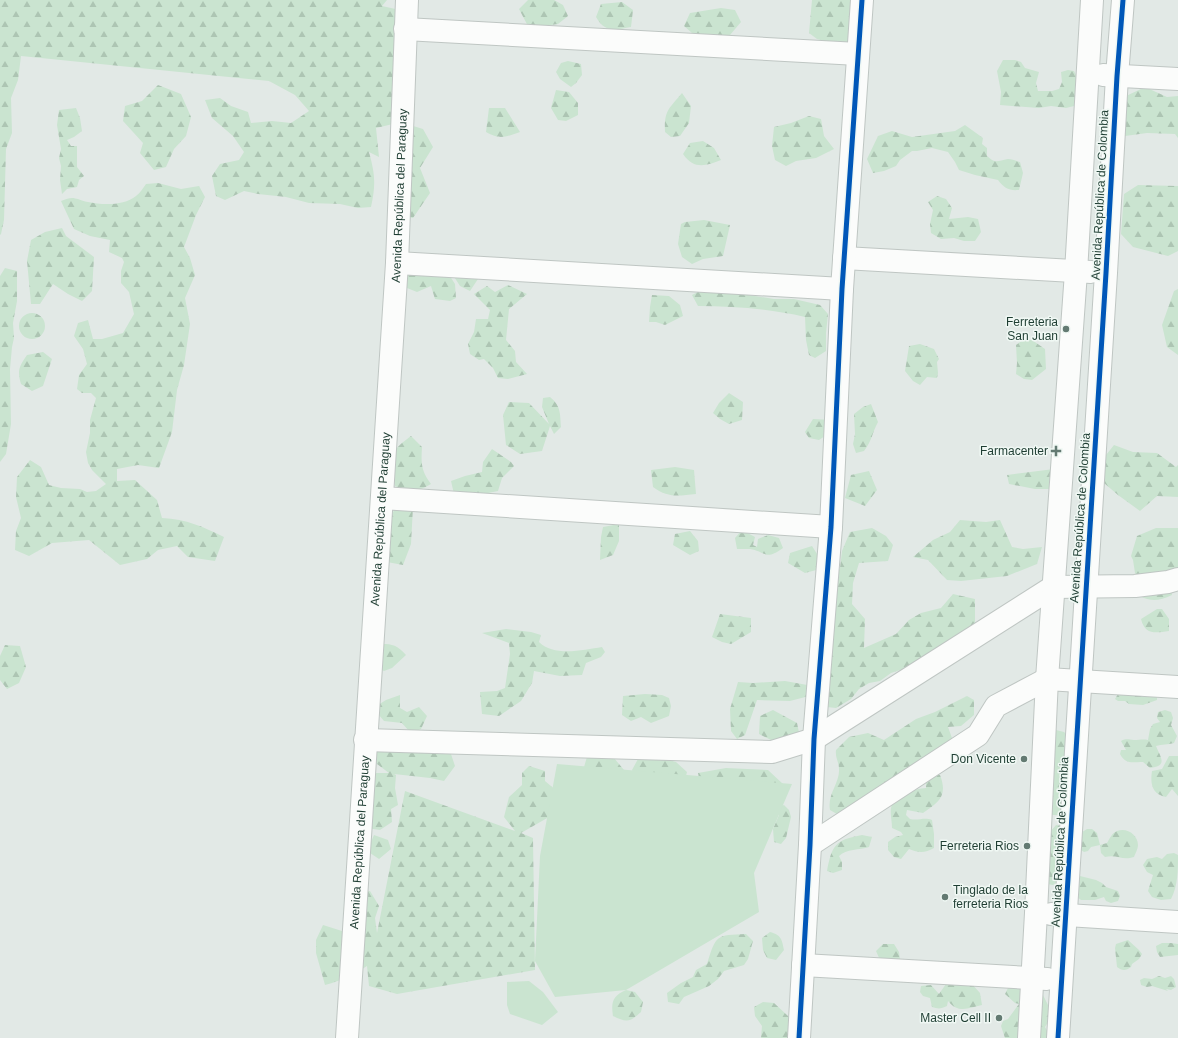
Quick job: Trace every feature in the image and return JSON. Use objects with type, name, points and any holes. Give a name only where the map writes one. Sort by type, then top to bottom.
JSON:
[{"type":"street","name":"Avenida República del Paraguay","points":[[347,1038],[365,740],[397,263],[407,0]]},
{"type":"street","points":[[799,1038],[810,844],[814,739],[831,527],[842,289],[862,0]]},
{"type":"street","name":"Avenida República de Colombia","points":[[1028,1038],[1036,913],[1047,679],[1076,272],[1092,0]]},
{"type":"street","name":"Avenida República de Colombia","points":[[1058,1038],[1117,76],[1123,0]]},
{"type":"street","points":[[405,29],[858,54]]},
{"type":"street","points":[[1087,74],[1178,79]]},
{"type":"street","points":[[844,258],[1106,273]]},
{"type":"street","points":[[397,263],[842,289]]},
{"type":"street","points":[[382,498],[831,527]]},
{"type":"street","points":[[365,740],[772,752],[814,739],[1053,587],[1135,586],[1168,582],[1178,579]]},
{"type":"street","points":[[810,844],[978,735],[996,706],[1047,679],[1178,687]]},
{"type":"street","points":[[1036,913],[1178,922]]},
{"type":"street","points":[[803,965],[1062,979]]},
{"type":"green space","points":[[0,0],[387,0],[382,6],[400,10],[393,124],[376,128],[379,157],[369,152],[373,167],[374,179],[374,192],[371,207],[358,208],[340,204],[309,203],[286,197],[244,191],[225,200],[216,196],[212,176],[220,164],[239,160],[244,152],[233,136],[212,118],[205,100],[220,98],[231,106],[248,112],[251,123],[272,121],[291,123],[309,111],[295,95],[269,81],[21,56],[18,80],[11,98],[12,133],[6,149],[4,220],[0,235]]},
{"type":"green space","points":[[528,0],[554,0],[563,5],[568,16],[558,24],[529,28],[519,9]]},
{"type":"green space","points":[[812,0],[853,0],[855,41],[839,45],[817,39],[809,33]]},
{"type":"green space","points":[[622,2],[633,10],[631,27],[611,29],[603,26],[596,17],[601,4]]},
{"type":"green space","points":[[721,8],[735,10],[741,22],[730,35],[714,39],[692,33],[684,26],[690,13]]},
{"type":"green space","points":[[1003,60],[1015,60],[1021,62],[1025,68],[1039,72],[1036,83],[1038,91],[1052,91],[1059,89],[1062,82],[1061,72],[1068,70],[1074,71],[1082,87],[1078,105],[1066,108],[1051,106],[1039,108],[1000,105],[1001,92],[997,71]]},
{"type":"green space","points":[[568,61],[581,64],[582,75],[571,87],[560,79],[556,72],[561,63]]},
{"type":"green space","points":[[158,85],[181,94],[191,117],[186,136],[174,149],[166,167],[154,170],[140,153],[143,143],[123,121],[125,106],[142,101]]},
{"type":"green space","points":[[1145,87],[1167,97],[1178,96],[1178,138],[1175,134],[1147,133],[1125,136],[1123,118],[1124,97]]},
{"type":"green space","points":[[556,90],[569,92],[578,103],[578,115],[566,121],[558,120],[551,108]]},
{"type":"green space","points":[[682,93],[691,106],[689,123],[680,136],[671,137],[665,132],[665,119],[668,110]]},
{"type":"green space","points":[[76,108],[80,118],[82,131],[67,140],[71,146],[77,146],[77,167],[84,176],[79,180],[77,187],[67,189],[62,194],[60,180],[61,166],[59,158],[61,149],[57,125],[59,110]]},
{"type":"green space","points":[[489,108],[505,108],[520,132],[499,137],[486,132]]},
{"type":"green space","points":[[809,116],[821,119],[824,136],[834,149],[816,158],[796,161],[786,166],[775,160],[772,146],[774,127],[791,123]]},
{"type":"green space","points":[[410,125],[423,129],[433,147],[420,168],[430,193],[413,218],[402,216]]},
{"type":"green space","points":[[965,125],[983,138],[982,144],[987,148],[987,156],[990,159],[997,161],[1008,159],[1020,162],[1023,173],[1019,190],[1007,188],[998,180],[959,170],[948,152],[932,148],[912,151],[900,160],[896,166],[884,171],[873,173],[867,159],[878,136],[892,131],[912,137],[955,131]]},
{"type":"green space","points":[[703,141],[714,148],[721,160],[705,165],[696,165],[687,159],[683,154],[690,143]]},
{"type":"green space","points":[[158,183],[181,189],[199,186],[205,197],[196,215],[184,247],[190,258],[195,275],[185,298],[190,324],[184,365],[177,390],[172,432],[159,468],[138,465],[117,469],[117,481],[135,480],[157,500],[162,518],[187,522],[224,537],[215,561],[188,557],[177,546],[158,550],[147,559],[120,565],[89,540],[52,543],[29,556],[15,550],[16,531],[21,518],[16,497],[17,477],[30,460],[41,467],[49,485],[61,488],[80,489],[87,492],[96,491],[106,484],[92,470],[88,463],[86,452],[90,433],[90,420],[96,398],[91,393],[82,393],[77,389],[79,375],[87,364],[83,349],[74,336],[78,323],[88,320],[93,339],[102,339],[123,333],[134,314],[129,292],[121,283],[121,271],[124,262],[122,258],[109,252],[110,240],[90,236],[74,229],[61,201],[72,198],[100,204],[125,202],[136,196],[146,184]]},
{"type":"green space","points":[[1138,185],[1178,186],[1178,251],[1168,256],[1133,247],[1121,234],[1124,194]]},
{"type":"green space","points":[[937,196],[946,199],[952,208],[949,219],[968,217],[978,219],[981,232],[975,241],[964,241],[954,238],[941,239],[931,233],[930,224],[933,210],[928,202]]},
{"type":"green space","points":[[704,220],[730,225],[723,256],[703,259],[692,264],[682,257],[678,244],[681,224],[685,222]]},
{"type":"green space","points":[[62,228],[66,236],[94,257],[92,291],[82,301],[53,284],[40,304],[31,304],[27,261],[31,240],[45,232]]},
{"type":"green space","points":[[444,267],[455,284],[456,298],[450,301],[435,299],[431,286],[417,292],[402,286],[405,269]]},
{"type":"green space","points":[[5,268],[17,271],[17,301],[13,323],[14,338],[10,369],[11,424],[6,454],[0,462],[0,276]]},
{"type":"green space","points":[[451,272],[480,276],[470,291],[460,286]]},
{"type":"green space","points":[[508,285],[527,294],[509,309],[506,340],[515,351],[516,362],[527,374],[508,379],[498,378],[493,368],[484,359],[479,360],[470,354],[468,344],[474,332],[476,319],[488,319],[490,310],[474,294],[487,286],[495,292]]},
{"type":"green space","points":[[708,287],[774,299],[794,299],[820,305],[828,314],[826,351],[815,358],[809,355],[806,340],[805,317],[752,308],[698,306],[692,295]]},
{"type":"green space","points":[[1178,289],[1178,355],[1167,347],[1162,325],[1174,291]]},
{"type":"green space","points":[[652,295],[669,296],[680,305],[683,316],[665,325],[656,322],[649,322]]},
{"type":"green space","points":[[32,313],[41,317],[45,326],[41,335],[32,339],[23,335],[19,326],[23,317]]},
{"type":"green space","points":[[1023,340],[1032,340],[1045,349],[1046,369],[1032,380],[1024,379],[1016,374],[1016,345]]},
{"type":"green space","points":[[920,344],[934,349],[939,359],[937,362],[937,378],[927,377],[920,385],[913,381],[905,371],[909,346]]},
{"type":"green space","points":[[43,352],[52,359],[43,386],[32,391],[21,384],[19,375],[20,369],[27,355]]},
{"type":"green space","points":[[729,393],[743,402],[742,420],[729,424],[713,413],[719,403]]},
{"type":"green space","points":[[550,397],[554,400],[558,407],[561,427],[554,434],[550,426],[542,451],[520,454],[506,445],[503,415],[509,402],[529,403],[549,424],[542,407],[543,398]]},
{"type":"green space","points":[[871,404],[878,422],[867,447],[864,451],[856,453],[853,444],[855,434],[854,414],[863,407]]},
{"type":"green space","points":[[813,419],[832,420],[831,432],[819,440],[809,438],[805,432]]},
{"type":"green space","points":[[411,436],[422,447],[422,467],[431,484],[414,491],[405,490],[395,486],[393,468],[393,459],[396,449]]},
{"type":"green space","points":[[1114,445],[1133,452],[1157,453],[1176,467],[1178,465],[1178,497],[1157,496],[1140,511],[1118,495],[1104,483],[1106,455]]},
{"type":"green space","points":[[492,449],[511,462],[514,466],[502,478],[498,491],[483,494],[454,494],[451,481],[482,472],[483,462]]},
{"type":"green space","points":[[675,467],[694,470],[696,494],[678,496],[668,495],[653,487],[651,470]]},
{"type":"green space","points":[[1054,469],[1053,489],[1035,489],[1009,484],[1007,475]]},
{"type":"green space","points":[[869,471],[877,490],[865,506],[845,498],[851,475]]},
{"type":"green space","points":[[413,507],[411,544],[403,565],[387,562],[379,547],[394,510]]},
{"type":"green space","points":[[960,520],[986,522],[1000,520],[1012,547],[1023,549],[1042,547],[1037,564],[1007,576],[961,581],[947,580],[928,560],[913,557],[933,540],[950,532]]},
{"type":"green space","points":[[619,524],[619,541],[613,555],[600,560],[603,527]]},
{"type":"green space","points":[[872,528],[886,536],[893,545],[888,561],[859,563],[853,583],[852,604],[865,619],[864,648],[896,634],[909,620],[921,613],[941,608],[953,594],[975,599],[975,628],[909,667],[891,673],[880,681],[869,683],[859,689],[851,699],[836,708],[827,707],[835,580],[840,568],[842,551],[850,532]]},
{"type":"green space","points":[[1156,528],[1178,528],[1178,572],[1169,576],[1172,595],[1159,600],[1152,600],[1139,596],[1139,580],[1135,573],[1131,556],[1137,536]]},
{"type":"green space","points":[[742,530],[755,537],[753,545],[757,547],[758,539],[768,535],[779,538],[783,548],[769,555],[756,550],[737,549],[735,538]]},
{"type":"green space","points":[[690,531],[698,541],[699,551],[690,555],[673,545],[675,534]]},
{"type":"green space","points":[[812,546],[819,557],[820,569],[805,573],[788,563],[790,553]]},
{"type":"green space","points":[[1157,609],[1162,609],[1169,619],[1169,631],[1151,632],[1145,628],[1141,619]]},
{"type":"green space","points":[[720,614],[751,618],[751,632],[731,644],[722,642],[712,637]]},
{"type":"green space","points":[[506,629],[531,632],[541,635],[539,642],[552,650],[586,650],[602,647],[605,652],[601,657],[586,663],[582,675],[560,676],[534,671],[532,683],[521,701],[499,716],[482,714],[480,692],[497,691],[505,688],[510,654],[509,643],[482,633]]},
{"type":"green space","points":[[372,644],[395,646],[406,655],[392,668],[384,671],[380,669]]},
{"type":"green space","points":[[5,645],[20,646],[26,667],[19,683],[7,689],[0,680],[0,656]]},
{"type":"green space","points":[[785,681],[813,686],[813,695],[790,701],[757,700],[745,735],[737,739],[731,731],[730,709],[738,682],[753,683]]},
{"type":"green space","points":[[645,694],[662,695],[669,698],[671,706],[669,716],[651,723],[641,717],[631,721],[622,715],[623,696]]},
{"type":"green space","points":[[1118,694],[1157,694],[1157,700],[1143,705],[1129,704],[1125,701],[1118,701],[1115,699]]},
{"type":"green space","points":[[400,695],[400,708],[407,712],[419,707],[427,716],[421,729],[414,732],[408,730],[402,723],[384,721],[373,708],[386,700]]},
{"type":"green space","points":[[967,696],[974,700],[974,715],[961,726],[948,727],[952,738],[958,738],[842,817],[830,810],[830,799],[839,774],[836,750],[849,737],[868,733],[884,740],[916,719],[935,712]]},
{"type":"green space","points":[[773,710],[797,723],[800,737],[773,746],[771,740],[759,734],[760,716]]},
{"type":"green space","points":[[1165,710],[1171,712],[1173,718],[1171,725],[1177,736],[1174,743],[1156,746],[1162,761],[1161,763],[1156,767],[1150,768],[1143,762],[1130,762],[1122,758],[1120,754],[1121,750],[1126,750],[1121,741],[1126,739],[1148,740],[1150,729],[1153,724],[1160,722],[1157,718],[1158,712]]},
{"type":"green space","points":[[1056,730],[1064,732],[1071,739],[1065,804],[1058,815],[1053,815],[1050,813],[1050,736]]},
{"type":"green space","points":[[435,748],[451,754],[455,766],[444,781],[394,774],[396,775],[395,788],[398,805],[391,809],[392,822],[380,830],[360,827],[370,773],[389,773],[373,761],[371,750]]},
{"type":"green space","points":[[589,750],[614,758],[624,770],[624,783],[584,767]]},
{"type":"green space","points":[[654,756],[676,762],[687,772],[681,795],[636,778],[632,770],[638,759]]},
{"type":"green space","points":[[1169,756],[1178,756],[1178,796],[1172,789],[1166,797],[1161,796],[1155,791],[1151,776],[1152,771],[1162,769]]},
{"type":"green space","points":[[557,764],[792,784],[754,873],[759,912],[626,990],[555,997],[535,961],[540,856]]},
{"type":"green space","points":[[529,766],[545,771],[545,781],[564,797],[549,817],[521,833],[533,838],[535,970],[397,994],[369,986],[367,966],[347,977],[325,985],[316,953],[316,940],[323,925],[342,931],[348,926],[356,893],[370,891],[379,906],[375,918],[377,933],[405,791],[515,831],[504,817],[509,797],[522,785],[522,773]]},
{"type":"green space","points":[[726,768],[768,770],[783,784],[700,783],[698,773]]},
{"type":"green space","points":[[929,775],[940,775],[943,788],[938,802],[923,813],[907,810],[906,815],[910,819],[932,820],[934,848],[922,852],[909,849],[901,859],[894,857],[888,850],[888,842],[895,837],[903,835],[901,832],[892,828],[891,808],[893,803],[900,796],[926,788],[926,779]]},
{"type":"green space","points":[[784,805],[789,810],[791,817],[786,838],[781,844],[774,842],[773,829],[779,815],[777,808]]},
{"type":"green space","points":[[1056,825],[1062,826],[1059,880],[1053,885],[1047,884],[1050,832]]},
{"type":"green space","points":[[1087,829],[1092,829],[1097,833],[1100,845],[1091,847],[1088,851],[1084,852],[1078,848],[1079,834]]},
{"type":"green space","points":[[1121,830],[1128,831],[1134,835],[1138,841],[1137,850],[1134,857],[1130,858],[1113,856],[1105,857],[1101,853],[1100,845],[1107,843],[1114,833]]},
{"type":"green space","points":[[374,835],[388,840],[391,849],[379,859],[367,851]]},
{"type":"green space","points":[[862,835],[872,837],[869,847],[842,854],[839,856],[842,862],[842,870],[833,873],[827,871],[831,855],[836,845],[846,839]]},
{"type":"green space","points":[[1174,853],[1178,855],[1178,872],[1175,889],[1171,899],[1161,900],[1152,897],[1148,891],[1153,875],[1147,872],[1143,865],[1147,859],[1157,857],[1162,859],[1167,854]]},
{"type":"green space","points":[[1080,876],[1096,880],[1106,887],[1118,891],[1120,896],[1118,901],[1111,903],[1106,901],[1104,897],[1095,900],[1081,900],[1076,896],[1074,882]]},
{"type":"green space","points":[[770,932],[779,936],[782,940],[784,950],[776,960],[767,958],[763,950],[762,938]]},
{"type":"green space","points":[[746,934],[753,941],[748,959],[744,965],[724,971],[718,979],[709,986],[684,997],[679,1004],[668,1002],[667,993],[693,977],[696,970],[707,964],[715,942],[719,938],[729,935]]},
{"type":"green space","points":[[1128,940],[1142,954],[1131,967],[1126,970],[1122,970],[1117,967],[1115,948],[1116,944]]},
{"type":"green space","points":[[1162,943],[1178,944],[1178,955],[1160,957],[1156,946]]},
{"type":"green space","points":[[883,944],[894,944],[899,952],[900,960],[880,960],[876,951]]},
{"type":"green space","points":[[1159,976],[1165,978],[1171,976],[1174,979],[1176,987],[1171,990],[1166,989],[1168,991],[1152,986],[1147,987],[1141,985],[1140,980],[1144,978],[1152,979]]},
{"type":"green space","points":[[529,981],[543,992],[558,1012],[542,1025],[510,1014],[507,1005],[507,982]]},
{"type":"green space","points":[[971,983],[980,993],[982,1005],[960,1009],[956,1008],[948,1001],[947,1006],[943,1008],[932,1007],[930,998],[923,996],[920,992],[921,986],[931,985],[939,994],[946,984]]},
{"type":"green space","points":[[1022,986],[1036,995],[1043,995],[1048,1005],[1050,1019],[1045,1027],[1050,1036],[1049,1038],[1005,1038],[1001,1026],[1003,1021],[1008,1019],[1019,1004],[1015,1003],[1005,994],[1008,988]]},
{"type":"green space","points":[[626,990],[635,992],[643,1002],[641,1012],[631,1020],[622,1020],[613,1016],[612,1007],[615,997]]},
{"type":"green space","points":[[763,1002],[774,1003],[788,1016],[792,1024],[793,1038],[761,1038],[762,1026],[755,1016],[754,1007]]},
{"type":"cycle path","points":[[799,1038],[810,845],[814,739],[831,527],[842,289],[862,0]]},
{"type":"cycle path","points":[[1058,1038],[1117,76],[1123,0]]},
{"type":"place","name":"Ferreteria San Juan","points":[[1066,329]]},
{"type":"place","name":"Farmacenter","points":[[1056,451]]},
{"type":"place","name":"Don Vicente","points":[[1024,759]]},
{"type":"place","name":"Ferreteria Rios","points":[[1027,846]]},
{"type":"place","name":"Tinglado de la ferreteria Rios","points":[[945,897]]},
{"type":"place","name":"Master Cell II","points":[[999,1018]]}]
